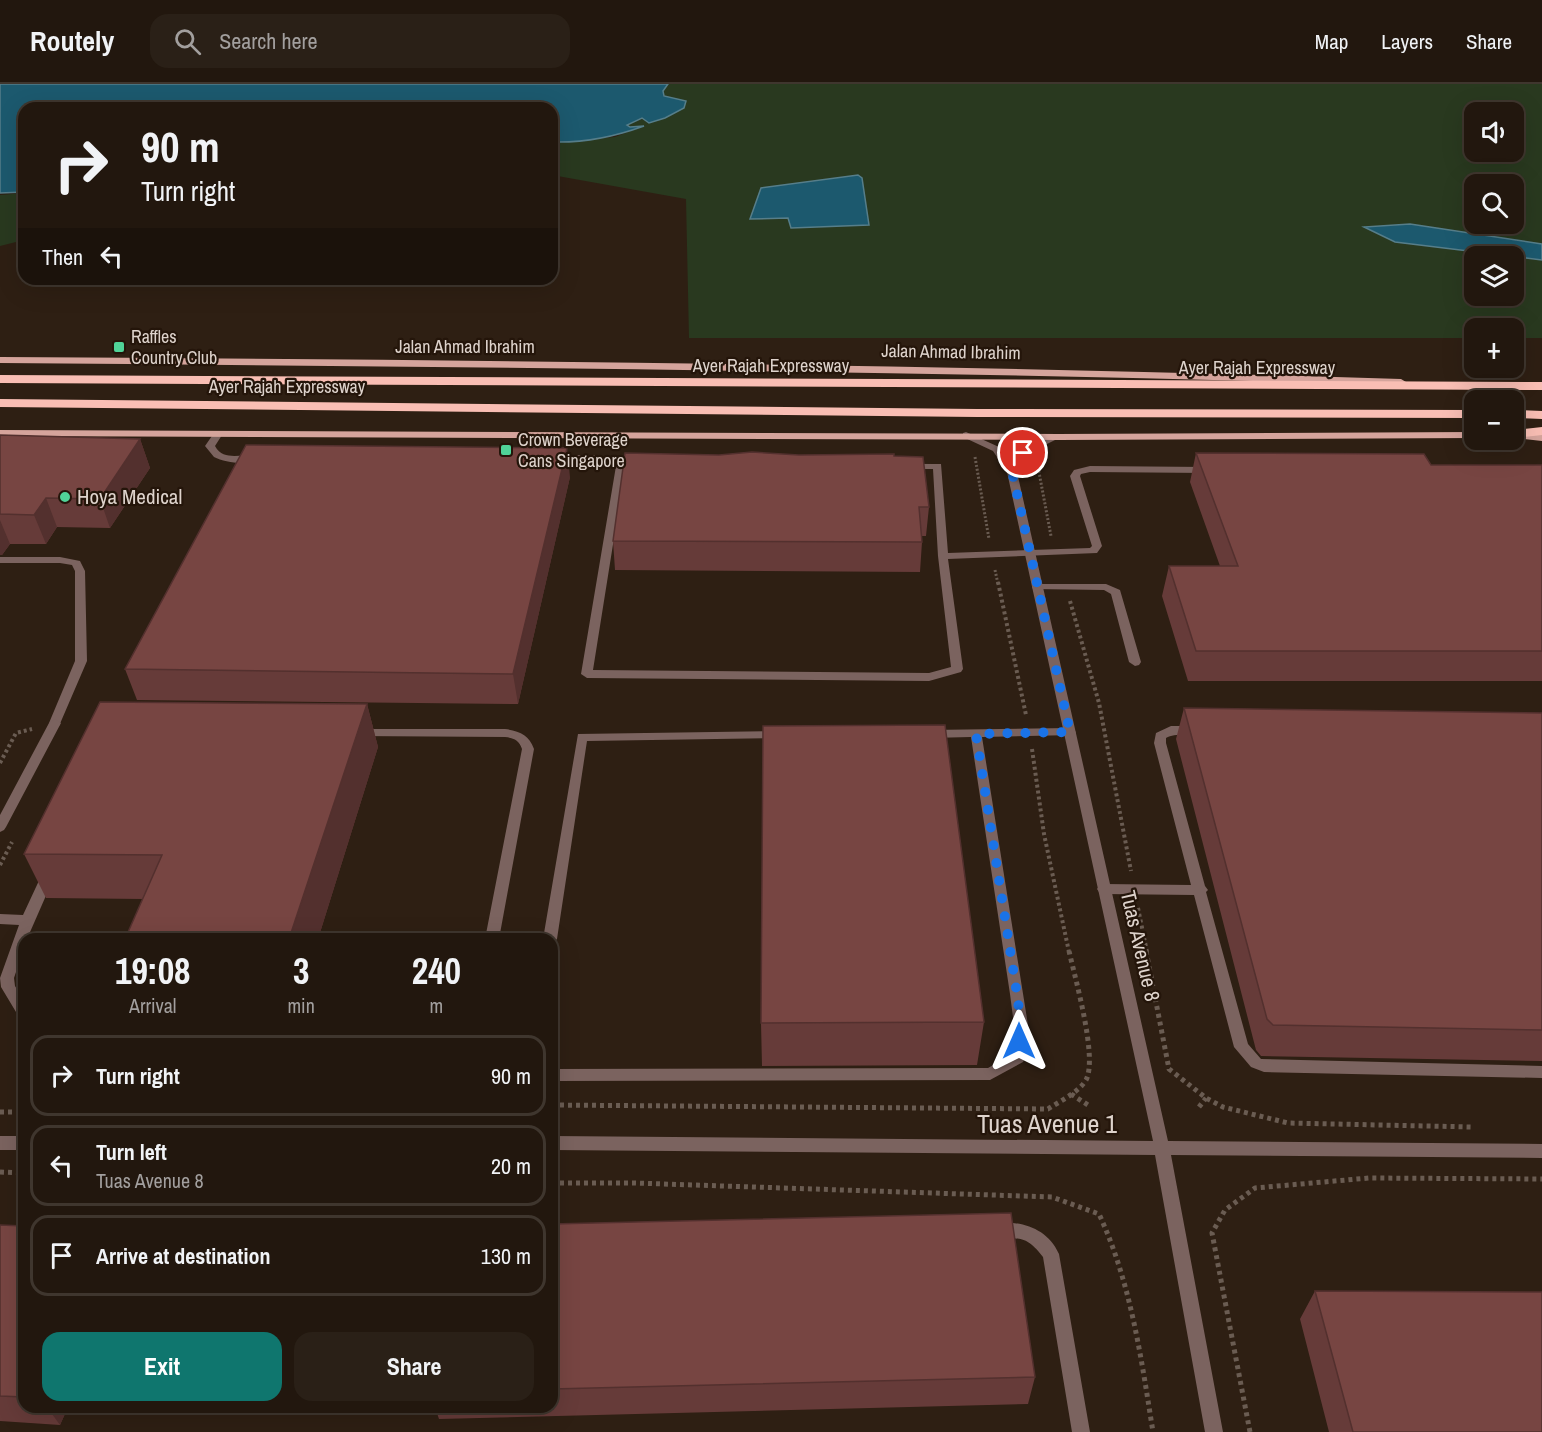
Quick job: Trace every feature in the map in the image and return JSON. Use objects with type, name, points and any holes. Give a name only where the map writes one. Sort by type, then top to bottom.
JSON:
[{"type":"highway","name":"Ayer Rajah Expressway","points":[[0,379],[1542,386]]},
{"type":"highway","name":"Ayer Rajah Expressway","points":[[0,403],[977,413],[1464,414]]},
{"type":"highway","points":[[1524,414],[1542,415]]},
{"type":"highway","points":[[1524,433],[1542,431]]},
{"type":"main road","name":"Jalan Ahmad Ibrahim","points":[[0,360],[745,366],[1115,373],[1542,386]]},
{"type":"main road","points":[[0,434],[92,438],[217,435],[1464,435]]},
{"type":"main road","points":[[1524,435],[1542,438]]},
{"type":"street","points":[[217,435],[210,447],[217,456],[228,459],[263,459]]},
{"type":"street","name":"Tuas Avenue 8","points":[[966,435],[996,449],[1012,471],[1162,1149],[1214,1432]]},
{"type":"street","points":[[1012,471],[1023,453],[1032,444],[1058,436]]},
{"type":"street","points":[[547,458],[594,458]]},
{"type":"street","points":[[621,466],[938,466],[943,556],[957,669],[929,677],[587,674],[621,466]]},
{"type":"street","points":[[943,556],[1093,551],[1097,546],[1075,476],[1077,472],[1089,469],[1218,470]]},
{"type":"street","points":[[0,560],[60,560],[76,563],[80,571],[81,661],[55,723],[0,827]]},
{"type":"street","points":[[1037,587],[1107,587],[1116,592],[1135,662]]},
{"type":"street","points":[[1206,730],[1171,730],[1160,736],[1160,743],[1241,1047],[1256,1063],[1264,1066],[1542,1072]]},
{"type":"street","points":[[350,733],[505,732],[523,738],[528,749],[493,933]]},
{"type":"street","points":[[916,734],[1070,732]]},
{"type":"street","points":[[558,1075],[990,1074],[1018,1058],[1021,1025],[1017,994],[976,734]]},
{"type":"street","points":[[551,933],[582,737],[785,735]]},
{"type":"street","points":[[23,933],[56,858]]},
{"type":"street","points":[[1104,889],[1201,890]]},
{"type":"street","points":[[0,919],[27,920]]},
{"type":"street","points":[[18,946],[7,978],[8,987],[18,1003]]},
{"type":"street","points":[[0,1143],[18,1143]]},
{"type":"street","name":"Tuas Avenue 1","points":[[558,1143],[1542,1152]]},
{"type":"street","points":[[983,1229],[1019,1229],[1031,1232],[1041,1240],[1051,1254],[1081,1432]]},
{"type":"path","points":[[1037,461],[1054,554]]},
{"type":"path","points":[[1066,587],[1099,703],[1169,1069],[1206,1098],[1223,1107],[1288,1123],[1474,1127]]},
{"type":"path","points":[[0,763],[16,733],[55,723]]},
{"type":"path","points":[[558,1105],[1048,1109],[1071,1094],[1091,1107]]},
{"type":"path","points":[[1199,1107],[1206,1098]]},
{"type":"path","points":[[0,1112],[18,1112]]},
{"type":"path","points":[[0,1172],[18,1173]]},
{"type":"path","points":[[1250,1432],[1212,1233],[1225,1210],[1255,1188],[1369,1178],[1542,1179]]},
{"type":"path","points":[[558,1183],[634,1183],[1052,1197],[1099,1214],[1111,1236],[1130,1298],[1153,1432]]},
{"type":"green space","points":[[668,84],[1542,84],[1542,338],[1524,338],[1524,318],[1464,318],[1464,338],[689,338],[686,199],[558,176],[558,142],[615,137],[641,127],[626,125],[686,102],[664,96],[663,91]]},
{"type":"green space","points":[[18,194],[18,242],[0,246],[0,195]]},
{"type":"water","points":[[0,84],[668,84],[663,91],[664,96],[686,101],[684,108],[665,118],[649,123],[642,118],[627,125],[630,127],[644,126],[633,130],[599,138],[564,142],[558,142],[558,102],[18,102],[18,192],[0,193]]},
{"type":"water","points":[[858,175],[862,178],[869,225],[791,228],[788,218],[750,219],[761,188]]},
{"type":"water","points":[[1410,224],[1542,244],[1542,260],[1524,258],[1524,246],[1464,246],[1464,250],[1395,242],[1364,227]]},
{"type":"building","points":[[0,435],[140,439],[100,499],[46,498],[34,515],[0,514]]},
{"type":"building","points":[[246,445],[567,448],[513,674],[125,669]]},
{"type":"building","points":[[752,452],[799,455],[894,454],[894,456],[923,457],[929,507],[919,507],[922,542],[613,541],[625,453],[719,455]]},
{"type":"building","points":[[1196,453],[1424,454],[1431,465],[1542,465],[1542,651],[1196,651],[1169,566],[1238,566]]},
{"type":"building","points":[[100,702],[367,704],[291,933],[128,933],[162,855],[24,854]]},
{"type":"building","points":[[1184,708],[1542,713],[1542,1030],[1273,1025],[1267,1019]]},
{"type":"building","points":[[945,725],[984,1022],[761,1023],[763,726]]},
{"type":"building","points":[[1011,1213],[1035,1377],[558,1389],[558,1224]]},
{"type":"building","points":[[0,1225],[18,1226],[18,1397],[0,1396]]},
{"type":"building","points":[[1315,1291],[1542,1292],[1542,1432],[1353,1432]]},
{"type":"place","name":"Raffles Country Club","points":[[119,347]]},
{"type":"place","name":"Crown Beverage Cans Singapore","points":[[506,450]]},
{"type":"place","name":"Hoya Medical","points":[[65,497]]},
{"type":"route","points":[[1019,1041],[1021,1025],[1017,994],[976,734],[1070,732],[1012,471],[1023,453]]}]
